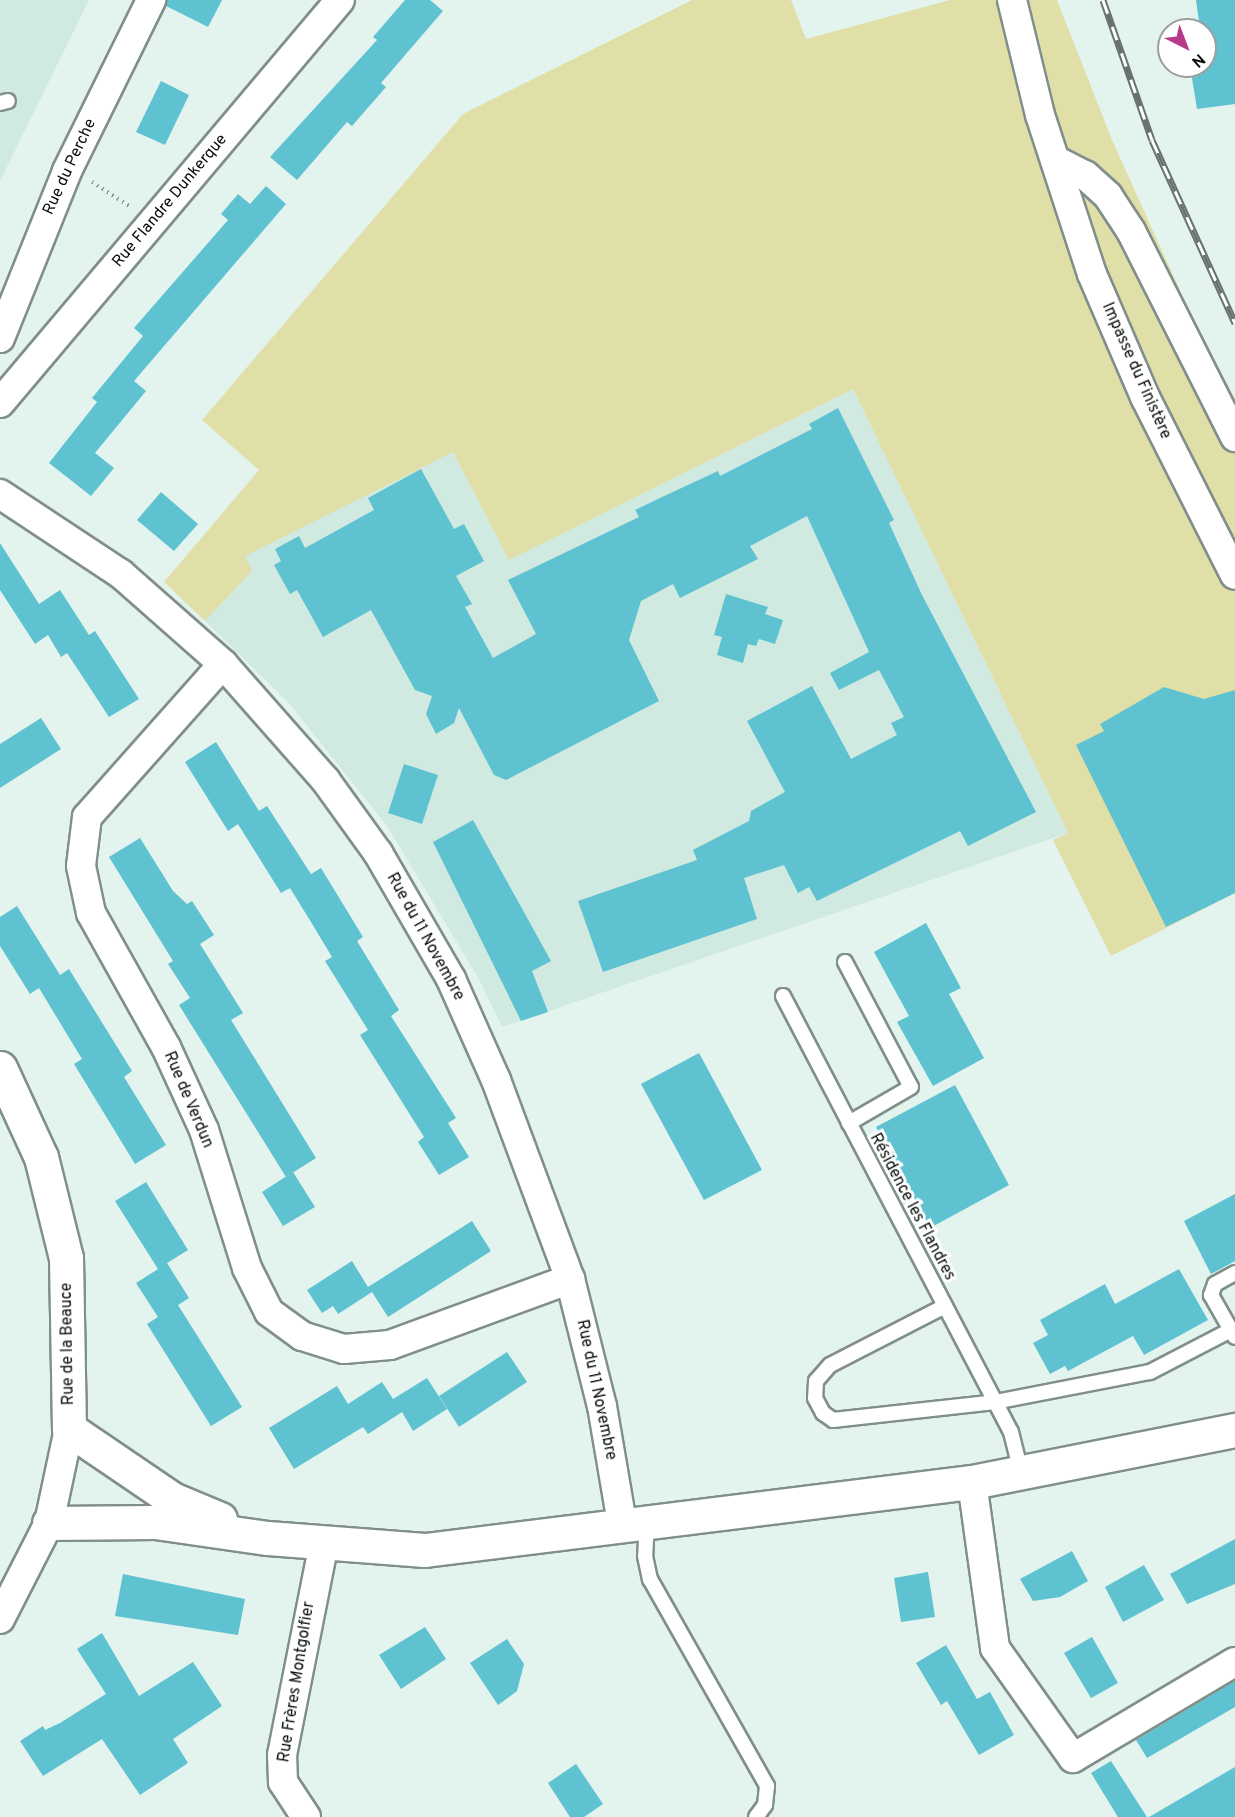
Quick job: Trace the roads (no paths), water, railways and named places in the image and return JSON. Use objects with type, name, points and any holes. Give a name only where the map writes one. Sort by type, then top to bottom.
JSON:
[{"type":"street","name":"Rue du Perche","points":[[0,338],[67,171],[151,0]]},
{"type":"street","name":"Rue Flandre Dunkerque","points":[[0,403],[340,0]]},
{"type":"street","name":"Impasse du Finistère","points":[[1012,0],[1055,160],[1092,274],[1141,387],[1235,575]]},
{"type":"street","points":[[1055,160],[1085,175],[1120,214],[1235,437]]},
{"type":"street","name":"Rue du 11 Novembre","points":[[0,494],[121,574],[223,664],[326,782],[378,853],[451,979],[496,1080],[570,1279],[602,1406],[635,1522]]},
{"type":"street","name":"Rue de Verdun","points":[[223,664],[87,817],[81,866],[91,913],[166,1047],[204,1130],[247,1268],[269,1312],[302,1336],[344,1349],[390,1345],[570,1279]]},
{"type":"street","name":"Rue de la Beauce","points":[[0,1068],[41,1157],[66,1258],[69,1429],[49,1522],[0,1619]]},
{"type":"street","points":[[69,1429],[172,1499],[268,1538]]},
{"type":"street","points":[[49,1522],[155,1522],[268,1538],[425,1550],[635,1522],[728,1515],[972,1482],[1235,1430]]},
{"type":"street","points":[[972,1482],[995,1648],[1073,1758],[1235,1662]]},
{"type":"street","name":"Rue Frères Montgolfier","points":[[306,1817],[283,1782],[282,1755],[324,1542]]},
{"type":"lane","name":"Résidence les Flandres","points":[[845,962],[911,1087],[849,1123]]},
{"type":"lane","name":"Résidence les Flandres","points":[[783,996],[1011,1432],[1021,1472]]},
{"type":"lane","name":"Résidence les Flandres","points":[[945,1306],[830,1365],[816,1381],[815,1398],[833,1420],[995,1402],[1150,1372],[1232,1334],[1211,1294],[1215,1284],[1235,1273]]},
{"type":"lane","points":[[635,1522],[650,1579],[767,1786],[765,1805],[756,1817]]},
{"type":"railway","points":[[1103,0],[1152,140],[1235,323]]}]
